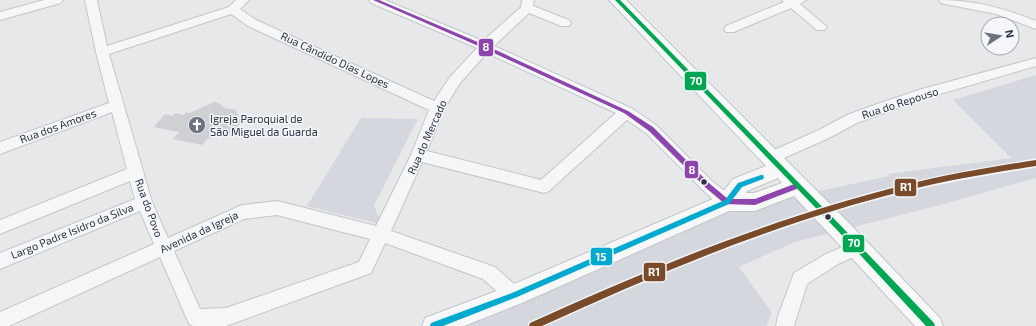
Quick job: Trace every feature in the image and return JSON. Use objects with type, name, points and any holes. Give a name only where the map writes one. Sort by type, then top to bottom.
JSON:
[{"type":"main road","points":[[617,0],[858,247],[931,326]]},
{"type":"main road","points":[[727,202],[740,185],[775,163]]},
{"type":"main road","points":[[434,326],[514,295],[727,202],[755,202],[805,193]]},
{"type":"street","points":[[0,16],[57,0]]},
{"type":"street","name":"Rua do Povo","points":[[91,0],[102,52],[144,202],[195,318],[226,317],[366,268],[382,236]]},
{"type":"street","points":[[102,52],[234,10],[243,0]]},
{"type":"street","points":[[375,0],[485,47],[626,112],[651,129],[708,186],[727,202]]},
{"type":"street","points":[[945,0],[999,11],[1036,25]]},
{"type":"street","points":[[730,29],[793,1],[821,27]]},
{"type":"street","points":[[528,4],[565,23]]},
{"type":"street","name":"Rua do Mercado","points":[[382,236],[418,156],[437,108],[455,80],[485,47],[528,4]]},
{"type":"street","name":"Rua Cândido Dias Lopes","points":[[234,10],[252,22],[437,108]]},
{"type":"street","name":"Rua do Repouso","points":[[775,163],[852,119],[922,94],[1036,62]]},
{"type":"street","name":"Rua dos Amores","points":[[0,148],[117,104]]},
{"type":"street","points":[[418,156],[544,187],[626,112]]},
{"type":"street","points":[[0,228],[136,172]]},
{"type":"street","name":"Largo Padre Isidro da Silva","points":[[0,261],[144,202]]},
{"type":"street","name":"Avenida da Igreja","points":[[0,321],[242,212],[277,208],[382,236],[489,273],[514,295]]},
{"type":"street","points":[[788,325],[800,279],[832,259],[858,247]]},
{"type":"shaded area","points":[[1036,75],[1036,178],[940,205],[795,242],[739,267],[772,313],[766,326],[451,326],[736,209],[889,176],[888,174],[1011,158],[953,100]]},
{"type":"shaded area","points":[[361,118],[418,119],[374,205],[379,218],[376,223],[307,206]]},
{"type":"building","name":"Igreja Paroquial de São Miguel da Guarda","points":[[214,102],[225,108],[236,110],[241,123],[232,133],[224,137],[216,136],[207,139],[202,145],[173,139],[179,132],[154,127],[165,114],[173,116],[175,113],[184,115],[186,112],[190,113]]},
{"type":"transit line","name":"8","points":[[375,0],[485,47],[626,112],[651,129],[708,186],[727,202],[755,202],[797,186]]},
{"type":"transit line","name":"70","points":[[617,0],[840,229],[931,326]]},
{"type":"transit line","name":"R1","points":[[533,326],[654,272],[778,225],[841,205],[906,188],[970,174],[1036,163]]},
{"type":"transit line","name":"15","points":[[434,326],[514,295],[727,202],[740,185],[761,177]]},
{"type":"place","name":"Igreja Paroquial de São Miguel da Guarda","points":[[197,125]]}]
